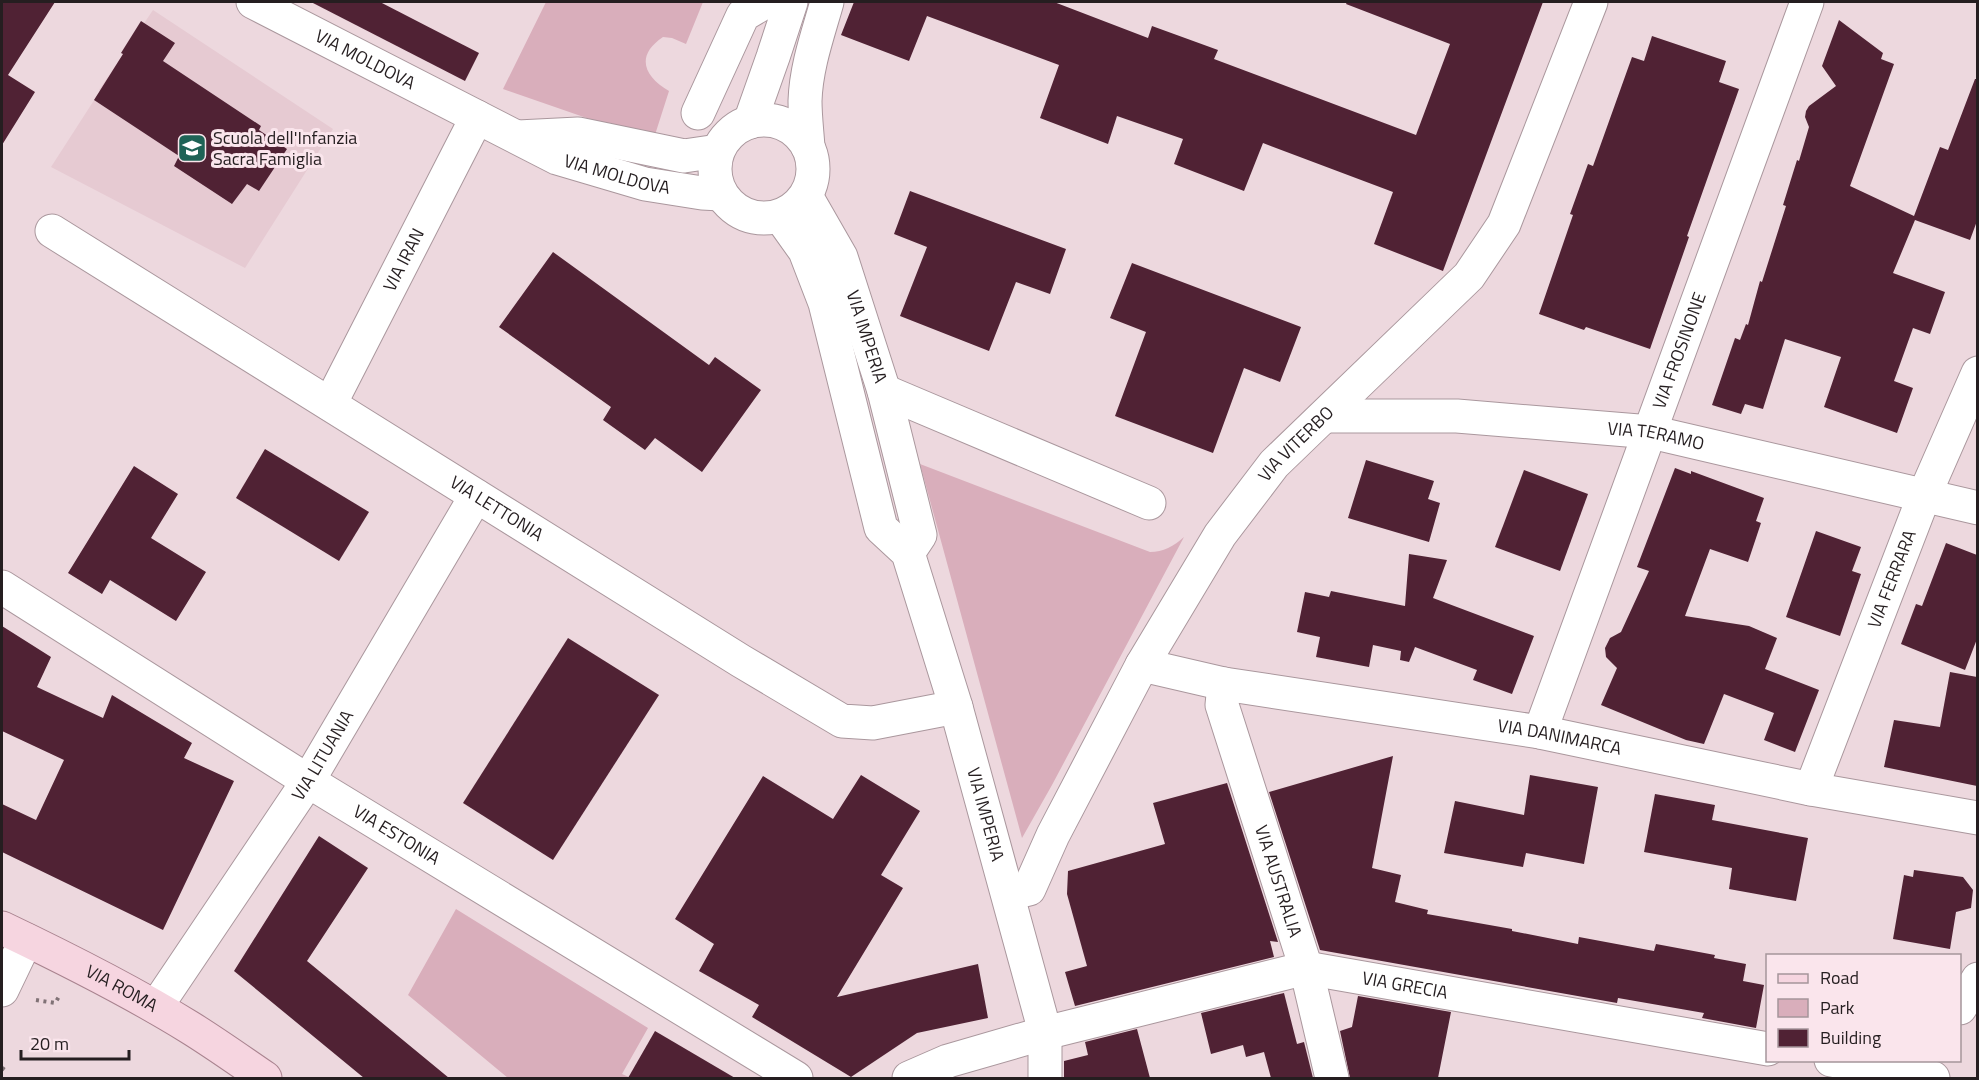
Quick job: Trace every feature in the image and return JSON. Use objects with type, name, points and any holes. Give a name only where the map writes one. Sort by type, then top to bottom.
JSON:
[{"type":"main road","name":"VIA ROMA","points":[[14,934],[156,1007],[265,1078]]},
{"type":"street","name":"VIA MOLDOVA","points":[[253,2],[557,158],[645,184],[721,194]]},
{"type":"street","points":[[808,147],[805,103],[807,82],[827,2]]},
{"type":"street","name":"VIA VITERBO","points":[[1008,894],[1029,889],[1053,835],[1142,665],[1220,535],[1274,464],[1469,276],[1504,224],[1592,2]]},
{"type":"street","name":"VIA FROSINONE","points":[[1540,732],[1651,432],[1805,2]]},
{"type":"street","points":[[698,113],[743,15],[778,3],[773,57],[750,122]]},
{"type":"street","name":"VIA IRAN","points":[[330,404],[477,117]]},
{"type":"street","points":[[763,119],[783,124],[801,136],[808,147],[812,157],[813,177],[806,196],[790,211],[780,216],[754,218],[731,206],[721,194],[716,180],[715,165],[718,151],[725,138],[736,128],[763,119]]},
{"type":"street","name":"VIA MOLDOVA","points":[[516,137],[578,134],[684,156],[718,151]]},
{"type":"street","name":"VIA IMPERIA","points":[[806,196],[842,257],[884,391],[920,535],[908,553]]},
{"type":"street","name":"VIA IMPERIA","points":[[780,216],[805,251],[825,303],[881,528],[908,553],[956,707],[1045,1033],[1046,1078]]},
{"type":"street","name":"VIA LETTONIA","points":[[52,231],[741,662],[842,721],[873,723],[956,707]]},
{"type":"street","name":"VIA FERRARA","points":[[1811,789],[1924,496],[1977,373]]},
{"type":"street","points":[[884,391],[1149,503]]},
{"type":"street","name":"VIA TERAMO","points":[[1325,416],[1457,416],[1651,432],[1977,508]]},
{"type":"street","name":"VIA LITUANIA","points":[[156,1007],[308,781],[476,496]]},
{"type":"street","name":"VIA ESTONIA","points":[[2,587],[308,781],[796,1078]]},
{"type":"street","name":"VIA DANIMARCA","points":[[1142,665],[1224,684],[1540,732],[1811,789],[1977,818]]},
{"type":"street","name":"VIA AUSTRALIA","points":[[1224,684],[1222,705],[1306,968],[1332,1078]]},
{"type":"street","points":[[2,990],[14,934]]},
{"type":"street","name":"VIA GRECIA","points":[[909,1078],[948,1061],[1045,1033],[1306,968],[1766,1049]]},
{"type":"street","points":[[1961,1005],[1977,979]]},
{"type":"street","points":[[1045,1033],[1058,1078]]},
{"type":"street","points":[[1845,1062],[1924,1073]]},
{"type":"path","points":[[2,1068],[8,1072]]},
{"type":"shaded area","name":"Scuola dell'Infanzia Sacra Famiglia","points":[[153,10],[333,129],[245,268],[51,167]]},
{"type":"green space","points":[[546,2],[703,2],[686,44],[663,37],[654,44],[646,58],[649,72],[660,85],[669,91],[653,141],[503,89]]},
{"type":"green space","points":[[920,464],[1150,552],[1168,548],[1184,537],[1022,838]]},
{"type":"green space","points":[[456,909],[648,1028],[622,1074],[631,1078],[508,1078],[408,995]]},
{"type":"building","points":[[2,2],[55,2],[8,75],[35,92],[2,145]]},
{"type":"building","points":[[311,2],[380,2],[479,53],[465,81]]},
{"type":"building","points":[[854,2],[1054,2],[1148,38],[1152,26],[1218,50],[1214,59],[1416,135],[1450,44],[1346,4],[1347,2],[1543,2],[1443,271],[1374,244],[1393,192],[1263,143],[1244,191],[1174,164],[1183,139],[1117,116],[1108,144],[1040,118],[1059,65],[927,16],[909,61],[841,35]]},
{"type":"building","points":[[1839,20],[1883,53],[1881,59],[1894,64],[1850,186],[1914,216],[1940,147],[1948,150],[1975,79],[1977,79],[1977,221],[1970,240],[1915,220],[1893,273],[1945,292],[1930,334],[1913,328],[1894,381],[1913,388],[1897,433],[1824,407],[1841,357],[1785,339],[1763,409],[1745,404],[1741,414],[1712,405],[1735,338],[1740,340],[1746,324],[1748,325],[1760,281],[1762,282],[1786,206],[1783,205],[1809,127],[1805,117],[1806,111],[1809,106],[1836,86],[1822,66]]},
{"type":"building","points":[[141,21],[175,43],[163,61],[261,126],[259,130],[287,149],[259,191],[247,184],[232,204],[174,166],[179,156],[94,100]]},
{"type":"building","points":[[1652,36],[1726,61],[1719,82],[1739,89],[1650,349],[1539,314],[1588,164],[1593,166],[1632,57],[1644,61]]},
{"type":"building","points":[[910,191],[1066,249],[1050,294],[1016,282],[989,351],[900,316],[927,247],[894,234]]},
{"type":"building","points":[[553,252],[709,365],[715,357],[761,390],[702,472],[655,438],[645,450],[603,420],[611,407],[499,327]]},
{"type":"building","points":[[1132,263],[1301,327],[1280,382],[1244,368],[1213,453],[1115,416],[1146,332],[1110,318]]},
{"type":"building","points":[[265,449],[369,512],[339,561],[236,498]]},
{"type":"building","points":[[1366,460],[1434,481],[1428,499],[1440,503],[1429,542],[1348,518]]},
{"type":"building","points":[[134,466],[178,494],[151,538],[206,572],[176,621],[110,580],[102,594],[68,573]]},
{"type":"building","points":[[1675,468],[1691,474],[1691,471],[1764,498],[1756,521],[1761,523],[1748,562],[1710,549],[1685,616],[1749,626],[1777,638],[1765,669],[1819,690],[1795,752],[1764,740],[1774,713],[1724,694],[1704,744],[1686,740],[1601,705],[1617,668],[1606,657],[1605,648],[1610,638],[1621,632],[1649,571],[1637,567]]},
{"type":"building","points":[[1524,470],[1588,494],[1560,571],[1495,547]]},
{"type":"building","points":[[1816,531],[1861,547],[1852,571],[1861,574],[1840,636],[1786,617]]},
{"type":"building","points":[[1946,543],[1977,555],[1977,639],[1965,670],[1901,644],[1916,604],[1922,606]]},
{"type":"building","points":[[1409,554],[1447,560],[1433,598],[1534,636],[1512,694],[1473,680],[1477,670],[1415,647],[1409,662],[1400,660],[1401,651],[1373,645],[1369,667],[1316,657],[1320,637],[1297,632],[1305,592],[1329,597],[1331,591],[1405,606]]},
{"type":"building","points":[[2,626],[51,657],[37,687],[103,718],[112,695],[192,743],[184,758],[234,781],[163,930],[2,852],[2,804],[36,820],[64,760],[2,731]]},
{"type":"building","points":[[568,638],[659,695],[553,860],[463,803]]},
{"type":"building","points":[[1950,672],[1977,677],[1977,786],[1884,767],[1894,720],[1940,727]]},
{"type":"building","points":[[1393,756],[1372,868],[1401,875],[1395,902],[1428,910],[1427,914],[1512,929],[1512,931],[1578,944],[1579,937],[1654,951],[1656,944],[1715,955],[1714,958],[1746,964],[1743,981],[1764,985],[1756,1028],[1702,1018],[1704,1013],[1618,998],[1617,1003],[1320,950],[1269,792]]},
{"type":"building","points":[[861,775],[920,811],[881,875],[903,888],[837,997],[978,964],[988,1018],[917,1033],[851,1077],[752,1017],[759,1005],[699,971],[714,944],[675,919],[763,776],[833,819]]},
{"type":"building","points":[[1530,775],[1598,787],[1584,864],[1526,853],[1523,867],[1444,853],[1455,801],[1524,815]]},
{"type":"building","points":[[1227,783],[1278,942],[1270,941],[1274,957],[1075,1006],[1065,972],[1087,966],[1067,894],[1068,871],[1165,844],[1153,803]]},
{"type":"building","points":[[1655,794],[1715,805],[1712,820],[1808,838],[1796,901],[1729,889],[1732,868],[1644,852]]},
{"type":"building","points":[[319,836],[368,868],[307,961],[449,1078],[364,1078],[234,971]]},
{"type":"building","points":[[1914,870],[1963,877],[1973,890],[1971,908],[1956,912],[1950,949],[1893,939],[1904,875],[1913,877]]},
{"type":"building","points":[[1284,993],[1297,1044],[1304,1042],[1313,1078],[1271,1078],[1264,1052],[1246,1057],[1243,1045],[1211,1054],[1201,1013]]},
{"type":"building","points":[[1358,996],[1451,1012],[1438,1078],[1350,1078],[1340,1031],[1352,1027]]},
{"type":"building","points":[[1137,1029],[1150,1078],[1064,1078],[1064,1061],[1088,1055],[1085,1042]]},
{"type":"building","points":[[655,1031],[735,1078],[628,1078]]},
{"type":"place","name":"Scuola dell'Infanzia Sacra Famiglia","points":[[192,148]]}]
